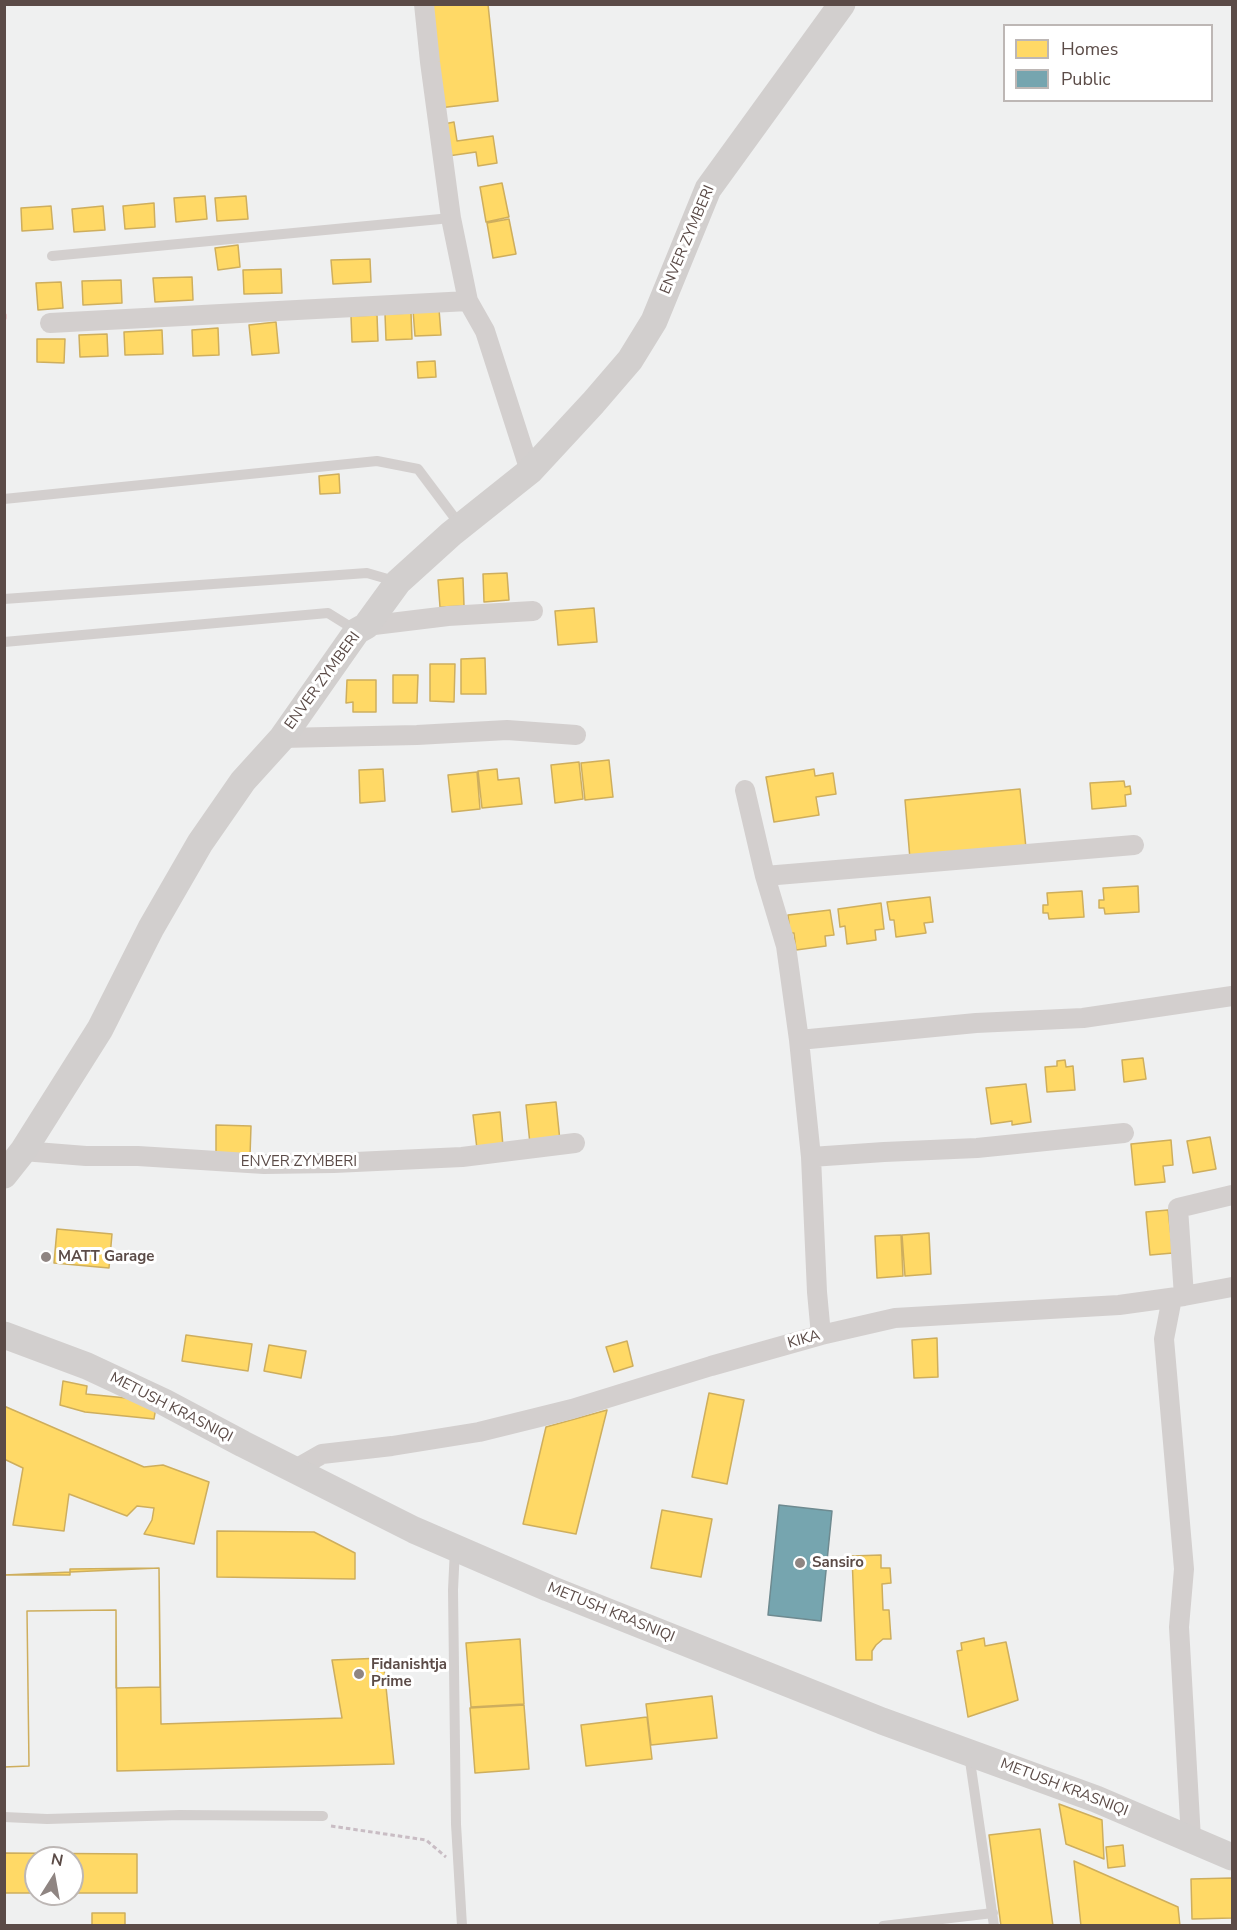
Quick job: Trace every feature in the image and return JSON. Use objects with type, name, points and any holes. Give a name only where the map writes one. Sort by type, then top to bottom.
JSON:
[{"type":"street","points":[[424,4],[451,218],[468,301],[485,331],[530,471]]},
{"type":"street","name":"ENVER ZYMBERI","points":[[4,1175],[23,1151],[100,1029],[151,928],[200,843],[243,781],[282,738],[398,582],[461,526],[530,471],[630,360],[654,321],[708,189],[842,4]]},
{"type":"street","points":[[50,323],[468,301]]},
{"type":"street","name":"ENVER ZYMBERI","points":[[362,629],[448,616],[533,611]]},
{"type":"street","name":"ENVER ZYMBERI","points":[[282,738],[507,730],[576,735]]},
{"type":"street","points":[[745,790],[765,876],[786,946],[799,1040],[811,1157],[821,1335]]},
{"type":"street","points":[[765,876],[1134,845]]},
{"type":"street","points":[[799,1040],[976,1023],[1083,1018],[1233,996]]},
{"type":"street","points":[[811,1157],[977,1148],[1124,1133]]},
{"type":"street","name":"ENVER ZYMBERI","points":[[23,1151],[264,1164],[334,1163],[462,1157],[575,1143]]},
{"type":"street","points":[[1191,1839],[1179,1627],[1184,1569],[1164,1340],[1178,1297],[1178,1208],[1233,1195]]},
{"type":"street","name":"KIKA","points":[[294,1470],[322,1454],[479,1432],[572,1409],[700,1369],[821,1335],[895,1318],[1108,1306],[1233,1287]]},
{"type":"street","name":"METUSH KRASNIQI","points":[[4,1335],[87,1366],[154,1397],[404,1525],[582,1602],[882,1721],[1096,1799],[1233,1857]]},
{"type":"lane","points":[[52,256],[451,218]]},
{"type":"lane","points":[[4,499],[377,461],[418,469],[461,526]]},
{"type":"lane","points":[[4,599],[367,573],[398,582]]},
{"type":"lane","points":[[4,642],[328,613],[362,629]]},
{"type":"lane","points":[[456,1548],[453,1590],[456,1824],[462,1926]]},
{"type":"lane","points":[[969,1752],[994,1926]]},
{"type":"lane","points":[[4,1817],[47,1819],[180,1815],[323,1816]]},
{"type":"lane","points":[[883,1926],[993,1913]]},
{"type":"path","points":[[323,1816],[332,1827],[426,1840],[459,1869]]},
{"type":"building: Homes","points":[[428,4],[488,4],[498,101],[439,108]]},
{"type":"building: Homes","points":[[454,122],[457,141],[493,136],[497,163],[478,166],[476,152],[448,156],[444,124]]},
{"type":"building: Homes","points":[[502,183],[509,217],[486,222],[480,187]]},
{"type":"building: Homes","points":[[205,196],[207,219],[176,222],[174,198]]},
{"type":"building: Homes","points":[[246,196],[248,219],[217,221],[215,198]]},
{"type":"building: Homes","points":[[154,203],[155,227],[125,229],[123,206]]},
{"type":"building: Homes","points":[[51,206],[53,229],[22,231],[21,208]]},
{"type":"building: Homes","points":[[103,206],[105,230],[74,232],[72,209]]},
{"type":"building: Homes","points":[[509,219],[516,254],[493,258],[487,223]]},
{"type":"building: Homes","points":[[238,245],[240,267],[218,270],[215,248]]},
{"type":"building: Homes","points":[[370,259],[371,282],[333,284],[331,260]]},
{"type":"building: Homes","points":[[281,269],[282,293],[244,294],[243,270]]},
{"type":"building: Homes","points":[[192,277],[193,300],[155,302],[153,278]]},
{"type":"building: Homes","points":[[121,280],[122,303],[83,305],[82,281]]},
{"type":"building: Homes","points":[[61,282],[63,308],[38,310],[36,283]]},
{"type":"building: Homes","points":[[439,309],[441,335],[415,336],[413,310]]},
{"type":"building: Homes","points":[[411,313],[412,339],[386,340],[385,314]]},
{"type":"building: Homes","points":[[377,315],[378,341],[352,342],[351,316]]},
{"type":"building: Homes","points":[[276,322],[279,353],[252,355],[249,325]]},
{"type":"building: Homes","points":[[218,328],[219,355],[193,356],[192,330]]},
{"type":"building: Homes","points":[[162,330],[163,354],[125,355],[124,332]]},
{"type":"building: Homes","points":[[107,334],[108,356],[80,357],[79,335]]},
{"type":"building: Homes","points":[[37,339],[65,339],[64,363],[37,362]]},
{"type":"building: Homes","points":[[435,361],[436,377],[418,378],[417,362]]},
{"type":"building: Homes","points":[[339,474],[340,493],[320,494],[319,476]]},
{"type":"building: Homes","points":[[507,573],[509,600],[484,602],[483,574]]},
{"type":"building: Homes","points":[[463,578],[464,606],[440,607],[438,580]]},
{"type":"building: Homes","points":[[594,608],[597,642],[558,645],[555,611]]},
{"type":"building: Homes","points":[[485,658],[486,694],[461,694],[461,659]]},
{"type":"building: Homes","points":[[430,664],[455,664],[454,702],[430,701]]},
{"type":"building: Homes","points":[[393,675],[418,675],[417,703],[393,703]]},
{"type":"building: Homes","points":[[347,680],[376,680],[376,712],[353,712],[353,702],[346,703]]},
{"type":"building: Homes","points":[[609,760],[613,797],[585,800],[581,763]]},
{"type":"building: Homes","points":[[579,762],[583,799],[555,803],[551,765]]},
{"type":"building: Homes","points":[[383,769],[385,801],[360,803],[359,770]]},
{"type":"building: Homes","points":[[497,769],[498,780],[519,778],[522,804],[482,808],[478,771]]},
{"type":"building: Homes","points":[[814,769],[815,776],[833,773],[836,794],[816,797],[819,815],[774,822],[766,777]]},
{"type":"building: Homes","points":[[477,772],[480,809],[452,812],[448,775]]},
{"type":"building: Homes","points":[[1124,781],[1125,787],[1130,786],[1131,794],[1125,795],[1126,806],[1092,809],[1090,783]]},
{"type":"building: Homes","points":[[1020,789],[1026,848],[910,859],[905,800]]},
{"type":"building: Homes","points":[[1138,886],[1139,912],[1105,914],[1104,908],[1099,908],[1099,900],[1104,900],[1103,888]]},
{"type":"building: Homes","points":[[1082,891],[1084,917],[1049,919],[1048,913],[1043,913],[1043,905],[1048,905],[1047,893]]},
{"type":"building: Homes","points":[[930,897],[933,922],[924,923],[926,933],[896,937],[894,920],[890,920],[887,902]]},
{"type":"building: Homes","points":[[881,903],[884,929],[875,930],[876,940],[847,944],[845,926],[840,927],[838,909]]},
{"type":"building: Homes","points":[[830,910],[834,935],[825,936],[826,946],[796,950],[794,933],[790,933],[788,915]]},
{"type":"building: Homes","points":[[1143,1058],[1146,1079],[1124,1082],[1122,1060]]},
{"type":"building: Homes","points":[[1065,1060],[1066,1067],[1073,1066],[1075,1090],[1047,1092],[1045,1067],[1057,1066],[1057,1061]]},
{"type":"building: Homes","points":[[1026,1084],[1031,1122],[1012,1125],[1012,1121],[991,1124],[986,1088]]},
{"type":"building: Homes","points":[[556,1102],[560,1141],[530,1144],[526,1105]]},
{"type":"building: Homes","points":[[500,1112],[503,1146],[477,1149],[473,1115]]},
{"type":"building: Homes","points":[[216,1125],[251,1126],[250,1156],[216,1156]]},
{"type":"building: Homes","points":[[1210,1137],[1216,1169],[1193,1173],[1187,1141]]},
{"type":"building: Homes","points":[[1171,1140],[1173,1165],[1163,1166],[1165,1182],[1135,1185],[1131,1144]]},
{"type":"building: Homes","points":[[1168,1210],[1173,1253],[1150,1255],[1146,1212]]},
{"type":"building: Homes","points":[[57,1229],[112,1234],[109,1268],[54,1263]]},
{"type":"building: Homes","points":[[929,1233],[931,1274],[905,1276],[902,1235]]},
{"type":"building: Homes","points":[[901,1235],[903,1276],[877,1278],[875,1236]]},
{"type":"building: Homes","points":[[186,1335],[252,1344],[248,1371],[182,1361]]},
{"type":"building: Homes","points":[[937,1338],[938,1377],[914,1378],[912,1340]]},
{"type":"building: Homes","points":[[627,1341],[633,1366],[614,1372],[606,1347]]},
{"type":"building: Homes","points":[[269,1345],[306,1351],[301,1378],[264,1371]]},
{"type":"building: Homes","points":[[63,1381],[87,1386],[86,1394],[157,1401],[154,1419],[85,1412],[60,1405]]},
{"type":"building: Homes","points":[[709,1393],[744,1400],[727,1484],[692,1477]]},
{"type":"building: Homes","points":[[4,1406],[144,1467],[163,1465],[209,1482],[194,1544],[144,1534],[152,1520],[154,1508],[137,1506],[127,1516],[69,1494],[64,1531],[13,1525],[23,1468],[4,1459]]},
{"type":"building: Homes","points":[[607,1410],[576,1534],[523,1524],[546,1427]]},
{"type":"building: Homes","points":[[662,1510],[712,1519],[701,1577],[651,1568]]},
{"type":"building: Homes","points":[[217,1531],[314,1532],[355,1553],[355,1579],[217,1577]]},
{"type":"building: Homes","points":[[881,1555],[881,1568],[890,1568],[891,1583],[882,1584],[883,1610],[889,1610],[891,1639],[883,1639],[876,1645],[872,1651],[872,1660],[856,1660],[852,1556]]},
{"type":"building: Homes","points":[[159,1568],[160,1687],[116,1688],[116,1610],[27,1611],[29,1766],[4,1767],[4,1575],[70,1575],[70,1569]]},
{"type":"building: Homes","name":"Fidanishtja Prime","points":[[159,1568],[161,1724],[342,1718],[332,1660],[383,1658],[394,1764],[117,1771],[116,1610],[27,1611],[29,1766],[4,1767],[4,1575]]},
{"type":"building: Homes","points":[[984,1638],[985,1646],[1006,1642],[1018,1700],[968,1717],[957,1651],[962,1650],[961,1643]]},
{"type":"building: Homes","points":[[520,1639],[524,1704],[471,1707],[466,1643]]},
{"type":"building: Homes","points":[[712,1696],[717,1738],[651,1745],[646,1704]]},
{"type":"building: Homes","points":[[524,1705],[529,1769],[475,1773],[470,1708]]},
{"type":"building: Homes","points":[[647,1717],[652,1759],[586,1766],[581,1725]]},
{"type":"building: Homes","points":[[1059,1804],[1102,1820],[1104,1859],[1066,1844]]},
{"type":"building: Homes","points":[[1040,1829],[1053,1926],[1001,1926],[989,1835]]},
{"type":"building: Homes","points":[[1123,1845],[1125,1866],[1108,1868],[1106,1847]]},
{"type":"building: Homes","points":[[4,1853],[24,1853],[24,1893],[4,1893]]},
{"type":"building: Homes","points":[[84,1854],[137,1854],[137,1893],[84,1893]]},
{"type":"building: Homes","points":[[1074,1861],[1178,1907],[1180,1926],[1081,1926]]},
{"type":"building: Homes","points":[[1232,1878],[1232,1918],[1192,1919],[1191,1879]]},
{"type":"building: Homes","points":[[92,1913],[125,1913],[125,1926],[92,1926]]},
{"type":"building: Public","name":"Sansiro","points":[[779,1505],[832,1511],[821,1621],[768,1615]]},
{"type":"place","name":"MATT Garage","points":[[46,1257]]},
{"type":"place","name":"Sansiro","points":[[800,1563]]},
{"type":"place","name":"Fidanishtja Prime","points":[[359,1674]]}]
